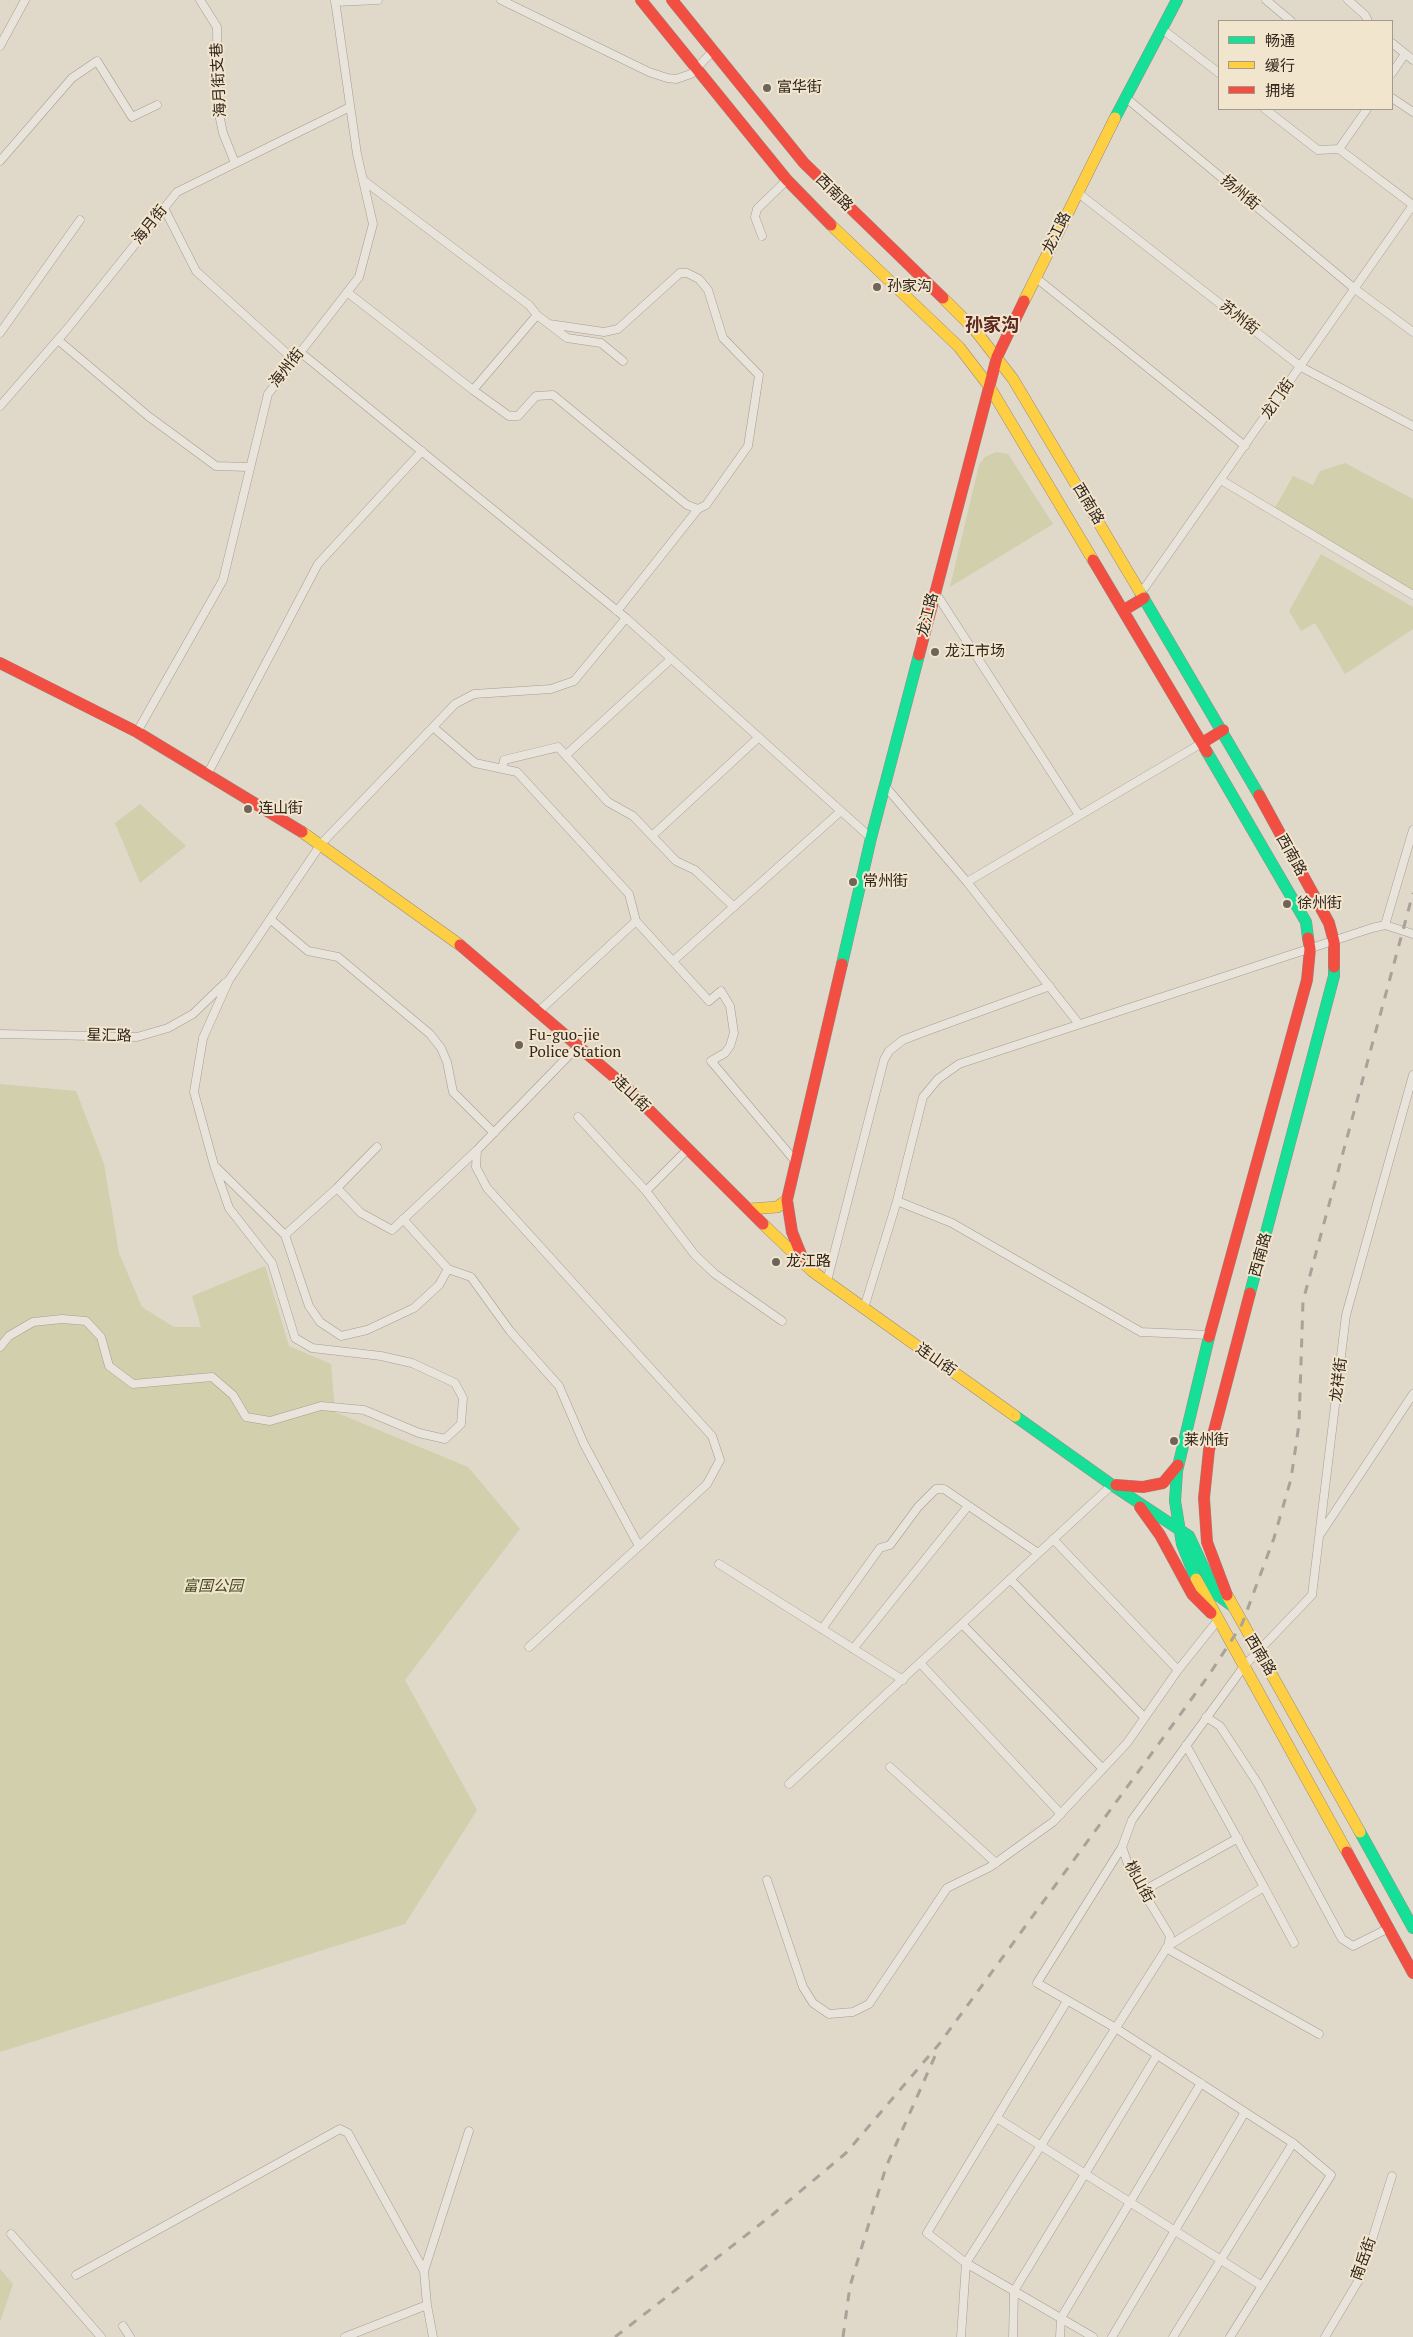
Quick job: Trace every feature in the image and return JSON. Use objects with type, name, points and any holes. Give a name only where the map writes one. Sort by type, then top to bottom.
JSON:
[{"type":"main road","name":"西南路","points":[[641,0],[787,180],[810,205],[959,347],[989,386],[1124,610],[1306,922],[1310,949],[1307,980],[1209,1336],[1178,1464],[1175,1484],[1178,1528],[1189,1566],[1413,1973]]},
{"type":"main road","name":"西南路","points":[[672,0],[804,163],[954,309],[997,357],[1013,379],[1223,730],[1329,923],[1334,942],[1334,976],[1209,1450],[1204,1498],[1204,1521],[1207,1542],[1231,1605],[1257,1651],[1286,1696],[1413,1928]]},
{"type":"main road","name":"龙江路","points":[[804,1263],[792,1232],[786,1200],[871,838],[934,591],[997,357],[1077,192],[1177,0]]},
{"type":"main road","points":[[1124,610],[1143,595]]},
{"type":"main road","name":"连山街","points":[[0,663],[137,732],[321,844],[446,933],[627,1088],[687,1150],[804,1263],[864,1308],[1134,1500]]},
{"type":"main road","points":[[1202,743],[1223,730]]},
{"type":"main road","points":[[750,1209],[777,1207],[786,1200]]},
{"type":"main road","points":[[1112,1484],[1128,1487],[1153,1486],[1163,1483],[1171,1476],[1178,1464]]},
{"type":"main road","points":[[1134,1500],[1178,1528],[1195,1544],[1216,1594],[1231,1605]]},
{"type":"main road","points":[[1134,1500],[1160,1535],[1192,1594],[1218,1620]]},
{"type":"street","points":[[0,46],[25,0]]},
{"type":"street","name":"海月街支巷","points":[[200,0],[217,27],[218,109],[222,134],[235,163]]},
{"type":"street","points":[[335,1],[378,0]]},
{"type":"street","points":[[501,0],[649,72],[667,78],[676,79],[691,74],[713,51]]},
{"type":"street","points":[[1266,0],[1290,20]]},
{"type":"street","points":[[1348,0],[1365,15],[1368,20]]},
{"type":"street","name":"海州街","points":[[137,732],[223,580],[268,394],[359,277],[373,224],[350,107],[335,1]]},
{"type":"street","points":[[1162,28],[1218,72]]},
{"type":"street","points":[[1393,44],[1413,60]]},
{"type":"street","points":[[1393,72],[1405,54]]},
{"type":"street","points":[[0,161],[72,78],[97,61],[132,117],[157,105]]},
{"type":"street","name":"扬州街","points":[[1125,97],[1355,289],[1413,332]]},
{"type":"street","points":[[1393,99],[1413,112]]},
{"type":"street","name":"海月街","points":[[0,406],[58,340],[177,192],[350,107]]},
{"type":"street","points":[[1267,110],[1318,150],[1339,149],[1413,205]]},
{"type":"street","points":[[1339,149],[1366,110]]},
{"type":"street","points":[[363,180],[529,305],[537,315],[567,338],[601,344],[623,361]]},
{"type":"street","points":[[762,236],[755,217],[757,209],[787,180]]},
{"type":"street","name":"苏州街","points":[[1077,192],[1301,367],[1413,426]]},
{"type":"street","name":"龙门街","points":[[1143,595],[1220,480],[1413,205]]},
{"type":"street","points":[[164,208],[196,272],[294,360]]},
{"type":"street","points":[[0,333],[80,220]]},
{"type":"street","points":[[549,324],[604,332],[618,329],[680,273],[687,273],[699,279],[708,290],[723,338],[759,375],[748,446],[706,505],[698,509],[617,611]]},
{"type":"street","points":[[1035,278],[1245,446]]},
{"type":"street","points":[[348,292],[509,416],[518,416],[536,396],[553,395],[687,505],[698,509]]},
{"type":"street","points":[[473,390],[537,315]]},
{"type":"street","points":[[58,340],[148,416],[216,466],[248,467]]},
{"type":"street","points":[[300,352],[626,618],[871,838]]},
{"type":"street","points":[[207,775],[318,564],[422,451]]},
{"type":"street","points":[[1220,480],[1413,595]]},
{"type":"street","points":[[934,591],[1079,815]]},
{"type":"street","points":[[0,1347],[9,1336],[33,1322],[62,1318],[86,1321],[101,1337],[109,1366],[133,1384],[212,1377],[233,1395],[246,1417],[270,1421],[321,1406],[364,1410],[419,1433],[445,1439],[461,1424],[462,1398],[455,1383],[412,1363],[381,1356],[312,1348],[295,1338],[272,1262],[229,1208],[214,1165],[194,1092],[203,1038],[229,980],[321,844],[455,704],[474,694],[551,689],[574,681],[626,618]]},
{"type":"street","points":[[566,755],[671,659]]},
{"type":"street","points":[[433,727],[475,763],[517,772],[629,894],[636,921],[673,962],[710,1001],[721,991],[730,1006],[734,1033],[730,1046],[725,1053],[711,1061],[796,1162]]},
{"type":"street","points":[[652,836],[759,738]]},
{"type":"street","points":[[967,882],[1202,743]]},
{"type":"street","points":[[502,769],[504,760],[558,747],[608,802],[632,816],[676,861],[695,870],[734,907]]},
{"type":"street","points":[[885,786],[967,882],[1079,1024]]},
{"type":"street","points":[[673,962],[841,811]]},
{"type":"street","points":[[1385,925],[1413,830]]},
{"type":"street","points":[[270,920],[308,951],[338,957],[430,1034],[441,1048],[447,1062],[453,1092],[494,1133]]},
{"type":"street","points":[[538,1012],[636,921]]},
{"type":"street","points":[[864,1308],[897,1200],[923,1097],[938,1079],[959,1064],[1385,925],[1413,934]]},
{"type":"street","name":"星汇路","points":[[0,1034],[137,1037],[168,1028],[193,1014],[229,980]]},
{"type":"street","points":[[827,1281],[884,1060],[889,1051],[904,1040],[1050,986]]},
{"type":"street","points":[[337,1188],[361,1213],[392,1230],[477,1150],[578,1046]]},
{"type":"street","name":"龙祥街","points":[[1245,1666],[1312,1594],[1346,1315],[1413,1075]]},
{"type":"street","points":[[578,1117],[646,1191],[695,1255],[715,1274],[782,1321]]},
{"type":"street","points":[[285,1235],[337,1188],[377,1147]]},
{"type":"street","points":[[477,1150],[476,1167],[487,1188],[712,1436],[720,1460],[707,1484],[529,1647]]},
{"type":"street","points":[[646,1191],[687,1150]]},
{"type":"street","points":[[214,1165],[285,1235],[308,1306],[320,1322],[341,1336],[367,1330],[414,1308],[439,1285],[448,1269]]},
{"type":"street","points":[[897,1200],[952,1223],[1141,1332],[1209,1336]]},
{"type":"street","points":[[403,1219],[448,1269],[471,1277],[510,1331],[560,1386],[584,1444],[639,1546]]},
{"type":"street","points":[[1319,1535],[1413,1394]]},
{"type":"street","points":[[789,1784],[1112,1484]]},
{"type":"street","points":[[822,1629],[880,1548],[890,1545],[918,1507],[936,1489],[944,1489],[1038,1553]]},
{"type":"street","points":[[853,1649],[968,1506]]},
{"type":"street","points":[[1053,1539],[1178,1670]]},
{"type":"street","points":[[719,1564],[903,1680]]},
{"type":"street","points":[[1010,1579],[1144,1717]]},
{"type":"street","points":[[767,1880],[803,1987],[814,2003],[829,2014],[853,2012],[868,2004],[947,1888],[996,1863],[1054,1822],[1127,1743],[1178,1670],[1218,1620]]},
{"type":"street","points":[[962,1624],[1103,1769]]},
{"type":"street","points":[[920,1663],[1062,1814]]},
{"type":"street","name":"桃山街","points":[[1167,1947],[1170,1936],[1130,1870],[1122,1846],[1132,1820],[1245,1666]]},
{"type":"street","points":[[1206,1717],[1220,1726],[1258,1784],[1342,1939],[1353,1946],[1389,1928]]},
{"type":"street","points":[[1186,1745],[1294,1943]]},
{"type":"street","points":[[890,1768],[996,1863]]},
{"type":"street","points":[[1143,1891],[1238,1838]]},
{"type":"street","points":[[1122,1846],[1037,1983],[1114,2027],[1293,2143],[1331,2174],[1230,2337]]},
{"type":"street","points":[[962,2337],[966,2263],[1114,2027],[1167,1947],[1264,1887]]},
{"type":"street","points":[[1167,1947],[1319,2034]]},
{"type":"street","points":[[1067,2001],[927,2233],[966,2263],[1093,2337]]},
{"type":"street","points":[[1013,2337],[1014,2291],[1157,2055]]},
{"type":"street","points":[[1060,2337],[1061,2318],[1201,2084]]},
{"type":"street","points":[[1112,2337],[1245,2112]]},
{"type":"street","points":[[997,2118],[1262,2286]]},
{"type":"street","points":[[76,2276],[340,2129],[348,2134],[424,2271]]},
{"type":"street","points":[[433,2337],[426,2305],[424,2271],[469,2130]]},
{"type":"street","points":[[1173,2337],[1293,2143]]},
{"type":"street","name":"南岳街","points":[[1324,2337],[1360,2278],[1392,2176]]},
{"type":"street","points":[[11,2234],[101,2337]]},
{"type":"street","points":[[345,2337],[426,2305]]},
{"type":"street","points":[[123,2326],[130,2337]]},
{"type":"green space","points":[[996,452],[1008,454],[1053,524],[950,587],[979,465],[985,457]]},
{"type":"green space","points":[[1345,463],[1413,499],[1413,590],[1273,511],[1293,476],[1313,485],[1320,471]]},
{"type":"green space","points":[[1321,554],[1413,607],[1413,629],[1345,674],[1315,623],[1301,631],[1289,611]]},
{"type":"green space","points":[[140,804],[186,846],[140,883],[115,823]]},
{"type":"green space","name":"富国公园","points":[[0,1084],[76,1091],[104,1164],[119,1253],[142,1307],[174,1327],[201,1327],[192,1296],[265,1266],[289,1346],[331,1364],[335,1412],[468,1467],[520,1529],[405,1680],[477,1810],[405,1924],[0,2052]]},
{"type":"green space","points":[[0,2269],[13,2284],[0,2322]]},
{"type":"railway","points":[[615,2337],[772,2215],[846,2153],[940,2043],[1209,1675],[1242,1624],[1274,1538],[1291,1479],[1299,1424],[1303,1301],[1413,893]]},
{"type":"railway","points":[[843,2337],[850,2286],[886,2167],[935,2056]]},
{"type":"traffic: fast","points":[[1115,118],[1177,0]]},
{"type":"traffic: fast","points":[[1140,592],[1259,795]]},
{"type":"traffic: fast","points":[[842,964],[871,838],[919,655]]},
{"type":"traffic: fast","points":[[1207,752],[1306,922],[1308,938]]},
{"type":"traffic: fast","points":[[1250,1293],[1334,976],[1334,967]]},
{"type":"traffic: fast","points":[[1196,1579],[1182,1544],[1175,1501],[1177,1471],[1209,1337]]},
{"type":"traffic: fast","points":[[1015,1416],[1112,1485],[1189,1536],[1216,1594],[1231,1605]]},
{"type":"traffic: fast","points":[[1360,1832],[1413,1928]]},
{"type":"traffic: slow","points":[[1024,301],[1115,118]]},
{"type":"traffic: slow","points":[[831,225],[959,347],[989,386],[1093,560]]},
{"type":"traffic: slow","points":[[943,298],[975,330],[1013,379],[1140,592]]},
{"type":"traffic: slow","points":[[302,832],[460,945]]},
{"type":"traffic: slow","points":[[750,1209],[777,1207],[787,1200]]},
{"type":"traffic: slow","points":[[763,1224],[812,1271],[1015,1416]]},
{"type":"traffic: slow","points":[[1196,1579],[1347,1852]]},
{"type":"traffic: slow","points":[[1227,1595],[1360,1832]]},
{"type":"traffic: jam","points":[[641,0],[787,180],[831,225]]},
{"type":"traffic: jam","points":[[672,0],[804,163],[943,298]]},
{"type":"traffic: jam","points":[[919,655],[997,357],[1024,301]]},
{"type":"traffic: jam","points":[[1093,560],[1207,752]]},
{"type":"traffic: jam","points":[[1124,610],[1144,598]]},
{"type":"traffic: jam","points":[[0,663],[137,732],[302,832]]},
{"type":"traffic: jam","points":[[1202,743],[1223,730]]},
{"type":"traffic: jam","points":[[1259,795],[1329,923],[1334,942],[1334,967]]},
{"type":"traffic: jam","points":[[1209,1337],[1307,980],[1310,949],[1308,938]]},
{"type":"traffic: jam","points":[[460,945],[627,1088],[763,1224]]},
{"type":"traffic: jam","points":[[802,1257],[792,1232],[787,1200],[842,964]]},
{"type":"traffic: jam","points":[[1227,1595],[1207,1542],[1204,1498],[1209,1450],[1250,1293]]},
{"type":"traffic: jam","points":[[1116,1485],[1143,1487],[1163,1483],[1178,1465]]},
{"type":"traffic: jam","points":[[1140,1507],[1160,1535],[1192,1594],[1211,1613]]},
{"type":"traffic: jam","points":[[1347,1852],[1413,1973]]},
{"type":"place","name":"富华街","points":[[767,88]]},
{"type":"place","name":"孙家沟","points":[[877,287]]},
{"type":"place","name":"龙江市场","points":[[935,652]]},
{"type":"place","name":"连山街","points":[[248,809]]},
{"type":"place","name":"常州街","points":[[853,882]]},
{"type":"place","name":"徐州街","points":[[1287,904]]},
{"type":"place","name":"Fu-guo-jie Police Station","points":[[519,1045]]},
{"type":"place","name":"龙江路","points":[[776,1262]]},
{"type":"place","name":"莱州街","points":[[1174,1441]]},
{"type":"district","name":"孙家沟","points":[[992,326]]}]
